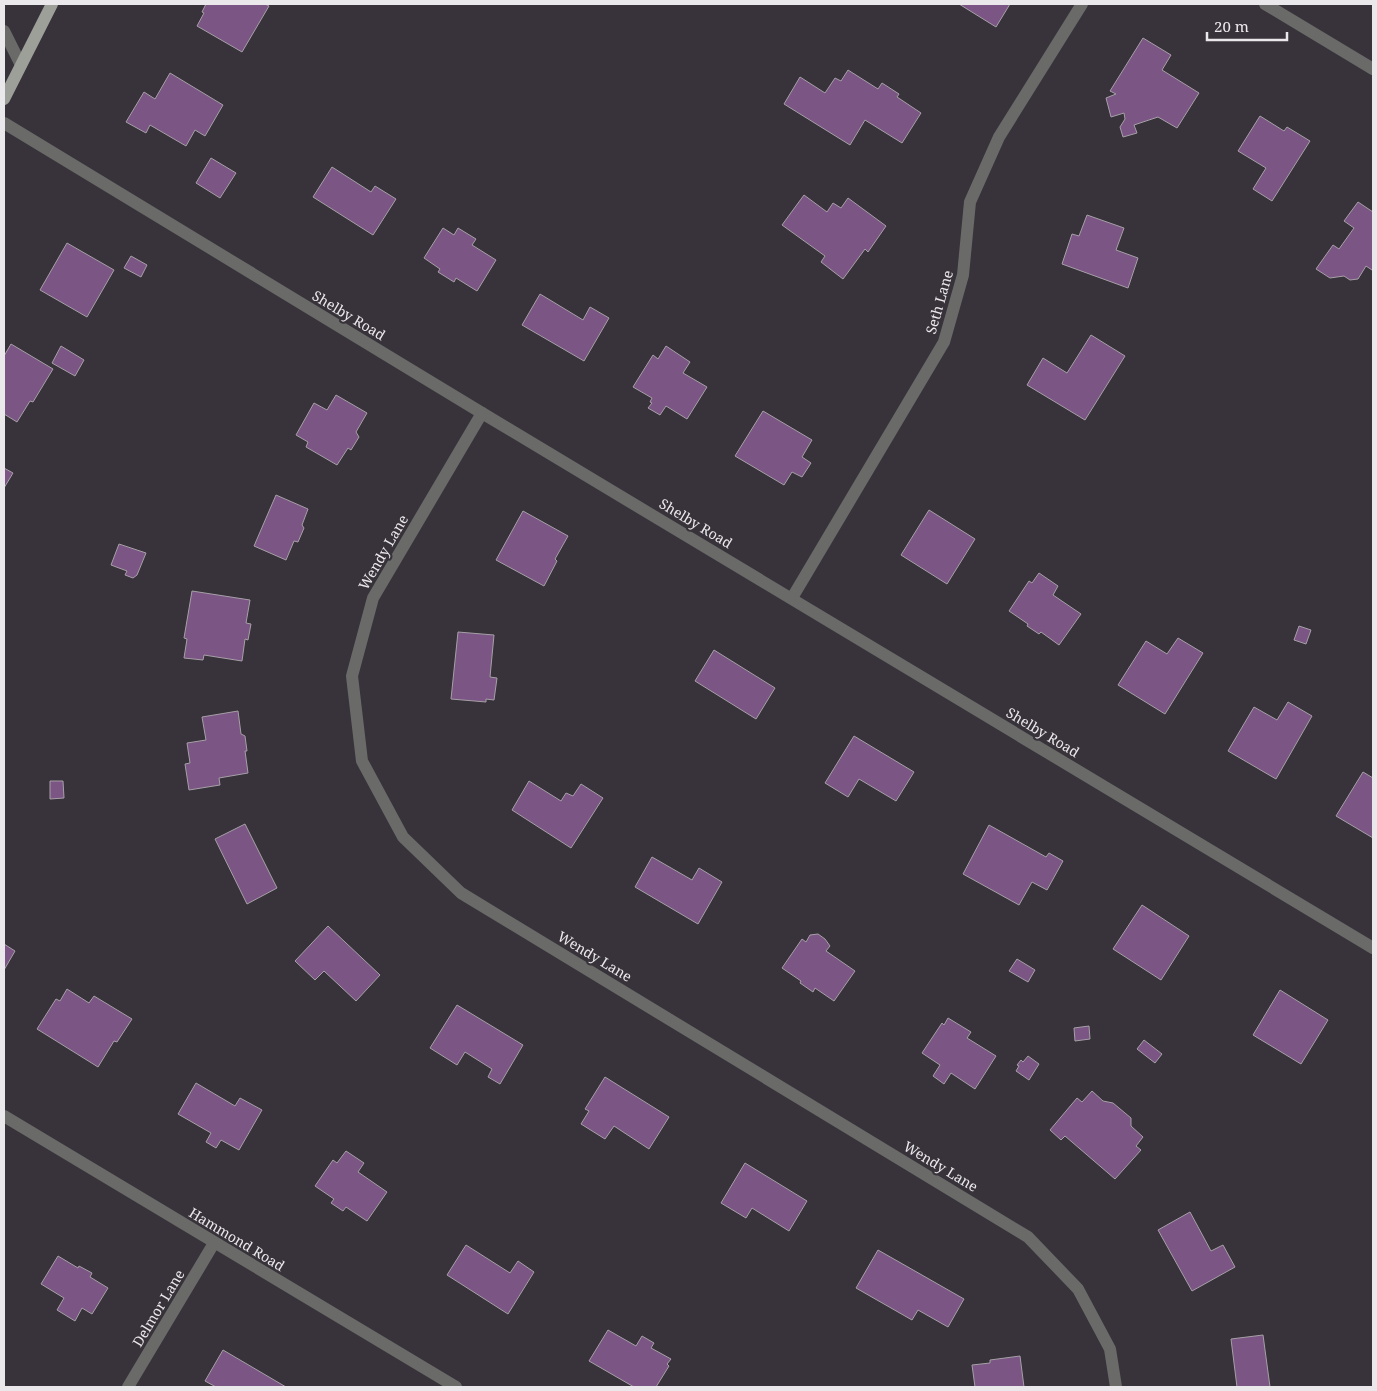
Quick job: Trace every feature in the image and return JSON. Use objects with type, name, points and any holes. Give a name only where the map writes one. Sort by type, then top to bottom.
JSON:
[{"type":"main road","points":[[4,98],[52,4]]},
{"type":"street","name":"Seth Lane","points":[[792,598],[944,342],[963,275],[970,202],[999,137],[1082,4]]},
{"type":"street","points":[[1265,4],[1373,69]]},
{"type":"street","points":[[4,31],[21,65]]},
{"type":"street","name":"Shelby Road","points":[[4,123],[482,413],[1373,948]]},
{"type":"street","name":"Wendy Lane","points":[[482,413],[373,598],[352,676],[362,761],[403,837],[461,893],[1028,1237],[1078,1289],[1110,1349],[1116,1387]]},
{"type":"street","name":"Hammond Road","points":[[4,1116],[456,1387]]},
{"type":"street","name":"Delmor Lane","points":[[128,1387],[214,1243]]},
{"type":"building","points":[[206,4],[265,4],[269,6],[242,52],[197,26],[204,13],[202,12]]},
{"type":"building","points":[[959,4],[1010,4],[996,27]]},
{"type":"building","points":[[1143,38],[1171,55],[1162,70],[1199,93],[1177,128],[1158,117],[1134,125],[1137,133],[1123,137],[1120,127],[1125,119],[1124,113],[1111,117],[1106,98],[1116,94],[1110,91]]},
{"type":"building","points":[[848,70],[878,89],[882,83],[899,94],[897,97],[921,113],[902,143],[865,120],[850,145],[784,104],[800,77],[825,93],[835,78],[841,81]]},
{"type":"building","points":[[170,73],[223,105],[205,136],[195,130],[186,146],[150,125],[146,133],[126,122],[144,92],[155,99]]},
{"type":"building","points":[[1260,116],[1284,131],[1287,127],[1310,141],[1272,201],[1253,189],[1266,168],[1238,151]]},
{"type":"building","points":[[211,158],[236,173],[220,198],[196,183]]},
{"type":"building","points":[[332,167],[371,192],[375,186],[396,199],[373,235],[313,197]]},
{"type":"building","points":[[804,195],[827,212],[833,203],[841,208],[848,198],[886,226],[868,252],[865,249],[843,279],[821,262],[825,256],[782,225]]},
{"type":"building","points":[[1358,202],[1373,212],[1373,269],[1366,266],[1358,279],[1350,280],[1344,276],[1330,278],[1316,269],[1333,245],[1339,249],[1354,228],[1344,221]]},
{"type":"building","points":[[1087,215],[1124,228],[1116,250],[1138,258],[1128,288],[1062,264],[1072,234],[1079,236]]},
{"type":"building","points":[[443,228],[454,235],[458,228],[476,239],[472,245],[496,260],[477,291],[456,278],[454,282],[438,272],[440,269],[424,258]]},
{"type":"building","points":[[67,243],[114,270],[87,317],[40,290]]},
{"type":"building","points":[[131,256],[147,265],[141,277],[124,268]]},
{"type":"building","points":[[540,294],[583,320],[590,307],[609,318],[584,361],[522,325]]},
{"type":"building","points":[[1091,335],[1125,356],[1085,420],[1027,385],[1043,358],[1067,373]]},
{"type":"building","points":[[11,344],[53,369],[33,402],[30,401],[17,422],[4,414],[4,356]]},
{"type":"building","points":[[61,346],[84,360],[75,376],[52,363]]},
{"type":"building","points":[[666,346],[690,362],[683,373],[707,387],[687,419],[666,406],[660,415],[648,408],[652,403],[650,402],[652,398],[633,387],[653,355],[658,359]]},
{"type":"building","points":[[336,395],[367,413],[356,432],[359,437],[351,450],[348,448],[337,465],[306,447],[308,442],[296,435],[314,403],[327,410]]},
{"type":"building","points":[[763,411],[812,440],[802,457],[811,463],[802,477],[792,472],[784,485],[735,456]]},
{"type":"building","points":[[4,468],[13,473],[4,488]]},
{"type":"building","points":[[276,495],[308,509],[302,525],[304,528],[298,542],[294,541],[286,560],[254,546]]},
{"type":"building","points":[[929,510],[975,539],[947,584],[901,555]]},
{"type":"building","points":[[523,511],[568,536],[555,559],[557,561],[544,586],[496,560]]},
{"type":"building","points":[[119,544],[146,553],[137,575],[133,578],[125,575],[127,571],[111,565]]},
{"type":"building","points":[[1039,573],[1058,586],[1053,595],[1081,614],[1059,645],[1041,632],[1039,634],[1027,626],[1028,624],[1009,611],[1029,581],[1032,583]]},
{"type":"building","points":[[192,591],[250,600],[246,623],[251,624],[248,640],[245,639],[242,661],[204,655],[203,660],[184,658],[187,639],[184,638]]},
{"type":"building","points":[[1299,626],[1311,630],[1306,644],[1294,640]]},
{"type":"building","points":[[458,632],[494,635],[490,677],[497,678],[494,700],[486,699],[486,702],[451,699]]},
{"type":"building","points":[[1178,638],[1203,653],[1165,714],[1118,685],[1146,641],[1167,654]]},
{"type":"building","points":[[714,650],[775,688],[756,719],[695,681]]},
{"type":"building","points":[[1288,702],[1312,716],[1276,779],[1228,751],[1254,707],[1277,720]]},
{"type":"building","points":[[238,711],[241,734],[245,736],[248,773],[219,778],[220,785],[189,790],[185,764],[190,763],[187,743],[206,740],[202,717]]},
{"type":"building","points":[[854,736],[914,772],[896,801],[859,779],[848,797],[825,783]]},
{"type":"building","points":[[1363,772],[1373,778],[1373,838],[1336,816]]},
{"type":"building","points":[[50,781],[63,781],[64,798],[50,799]]},
{"type":"building","points":[[529,781],[561,801],[566,793],[573,796],[581,784],[603,798],[571,848],[512,810]]},
{"type":"building","points":[[245,824],[277,888],[247,904],[215,839]]},
{"type":"building","points":[[989,825],[1046,857],[1049,853],[1063,861],[1047,890],[1032,882],[1019,905],[963,874]]},
{"type":"building","points":[[652,857],[692,880],[699,868],[722,882],[698,924],[635,887]]},
{"type":"building","points":[[1142,905],[1189,936],[1161,980],[1113,949]]},
{"type":"building","points":[[328,926],[380,975],[356,1001],[324,971],[315,980],[295,961]]},
{"type":"building","points":[[818,934],[830,946],[826,951],[855,971],[834,1001],[815,988],[813,992],[782,968],[802,939],[806,942],[810,935]]},
{"type":"building","points":[[4,944],[15,951],[4,970]]},
{"type":"building","points":[[1017,959],[1035,970],[1028,982],[1009,971]]},
{"type":"building","points":[[67,989],[89,1003],[94,996],[132,1019],[117,1042],[114,1041],[98,1067],[37,1029],[56,999],[60,1001]]},
{"type":"building","points":[[1280,990],[1328,1020],[1301,1064],[1253,1035]]},
{"type":"building","points":[[457,1005],[523,1045],[500,1084],[488,1077],[492,1069],[465,1052],[457,1065],[430,1048]]},
{"type":"building","points":[[948,1018],[971,1032],[967,1038],[996,1056],[975,1089],[951,1073],[944,1084],[933,1076],[940,1065],[922,1053],[942,1023],[944,1025]]},
{"type":"building","points":[[1089,1026],[1090,1039],[1075,1041],[1074,1028]]},
{"type":"building","points":[[1144,1040],[1162,1054],[1155,1063],[1137,1049]]},
{"type":"building","points":[[1028,1056],[1039,1064],[1029,1080],[1016,1071],[1019,1066],[1017,1065],[1021,1060],[1023,1062]]},
{"type":"building","points":[[605,1077],[669,1117],[649,1149],[614,1126],[605,1139],[581,1124],[589,1111],[585,1109]]},
{"type":"building","points":[[196,1083],[235,1106],[240,1098],[262,1110],[239,1150],[221,1140],[216,1148],[206,1142],[211,1133],[178,1114]]},
{"type":"building","points":[[1092,1091],[1103,1101],[1113,1103],[1131,1118],[1131,1126],[1143,1137],[1136,1146],[1141,1150],[1115,1179],[1065,1136],[1061,1140],[1050,1130],[1077,1098],[1082,1102]]},
{"type":"building","points":[[346,1151],[364,1163],[358,1172],[387,1192],[367,1221],[346,1207],[343,1211],[331,1203],[334,1199],[315,1186],[333,1160],[337,1163]]},
{"type":"building","points":[[745,1163],[807,1201],[789,1231],[752,1208],[746,1218],[721,1203]]},
{"type":"building","points":[[1190,1212],[1211,1251],[1223,1245],[1235,1267],[1192,1291],[1158,1230]]},
{"type":"building","points":[[466,1245],[510,1273],[518,1261],[534,1272],[508,1314],[447,1275]]},
{"type":"building","points":[[878,1250],[964,1299],[948,1327],[918,1310],[912,1320],[856,1288]]},
{"type":"building","points":[[58,1256],[78,1268],[79,1266],[92,1273],[90,1277],[108,1288],[92,1314],[82,1308],[75,1321],[57,1310],[64,1298],[41,1284]]},
{"type":"building","points":[[608,1330],[636,1346],[642,1336],[654,1343],[651,1348],[671,1359],[667,1364],[669,1366],[656,1387],[634,1387],[589,1361]]},
{"type":"building","points":[[1263,1335],[1270,1387],[1237,1387],[1231,1339]]},
{"type":"building","points":[[223,1350],[286,1387],[216,1387],[205,1381]]},
{"type":"building","points":[[1020,1356],[1024,1387],[975,1387],[972,1365],[990,1363],[990,1360]]}]
